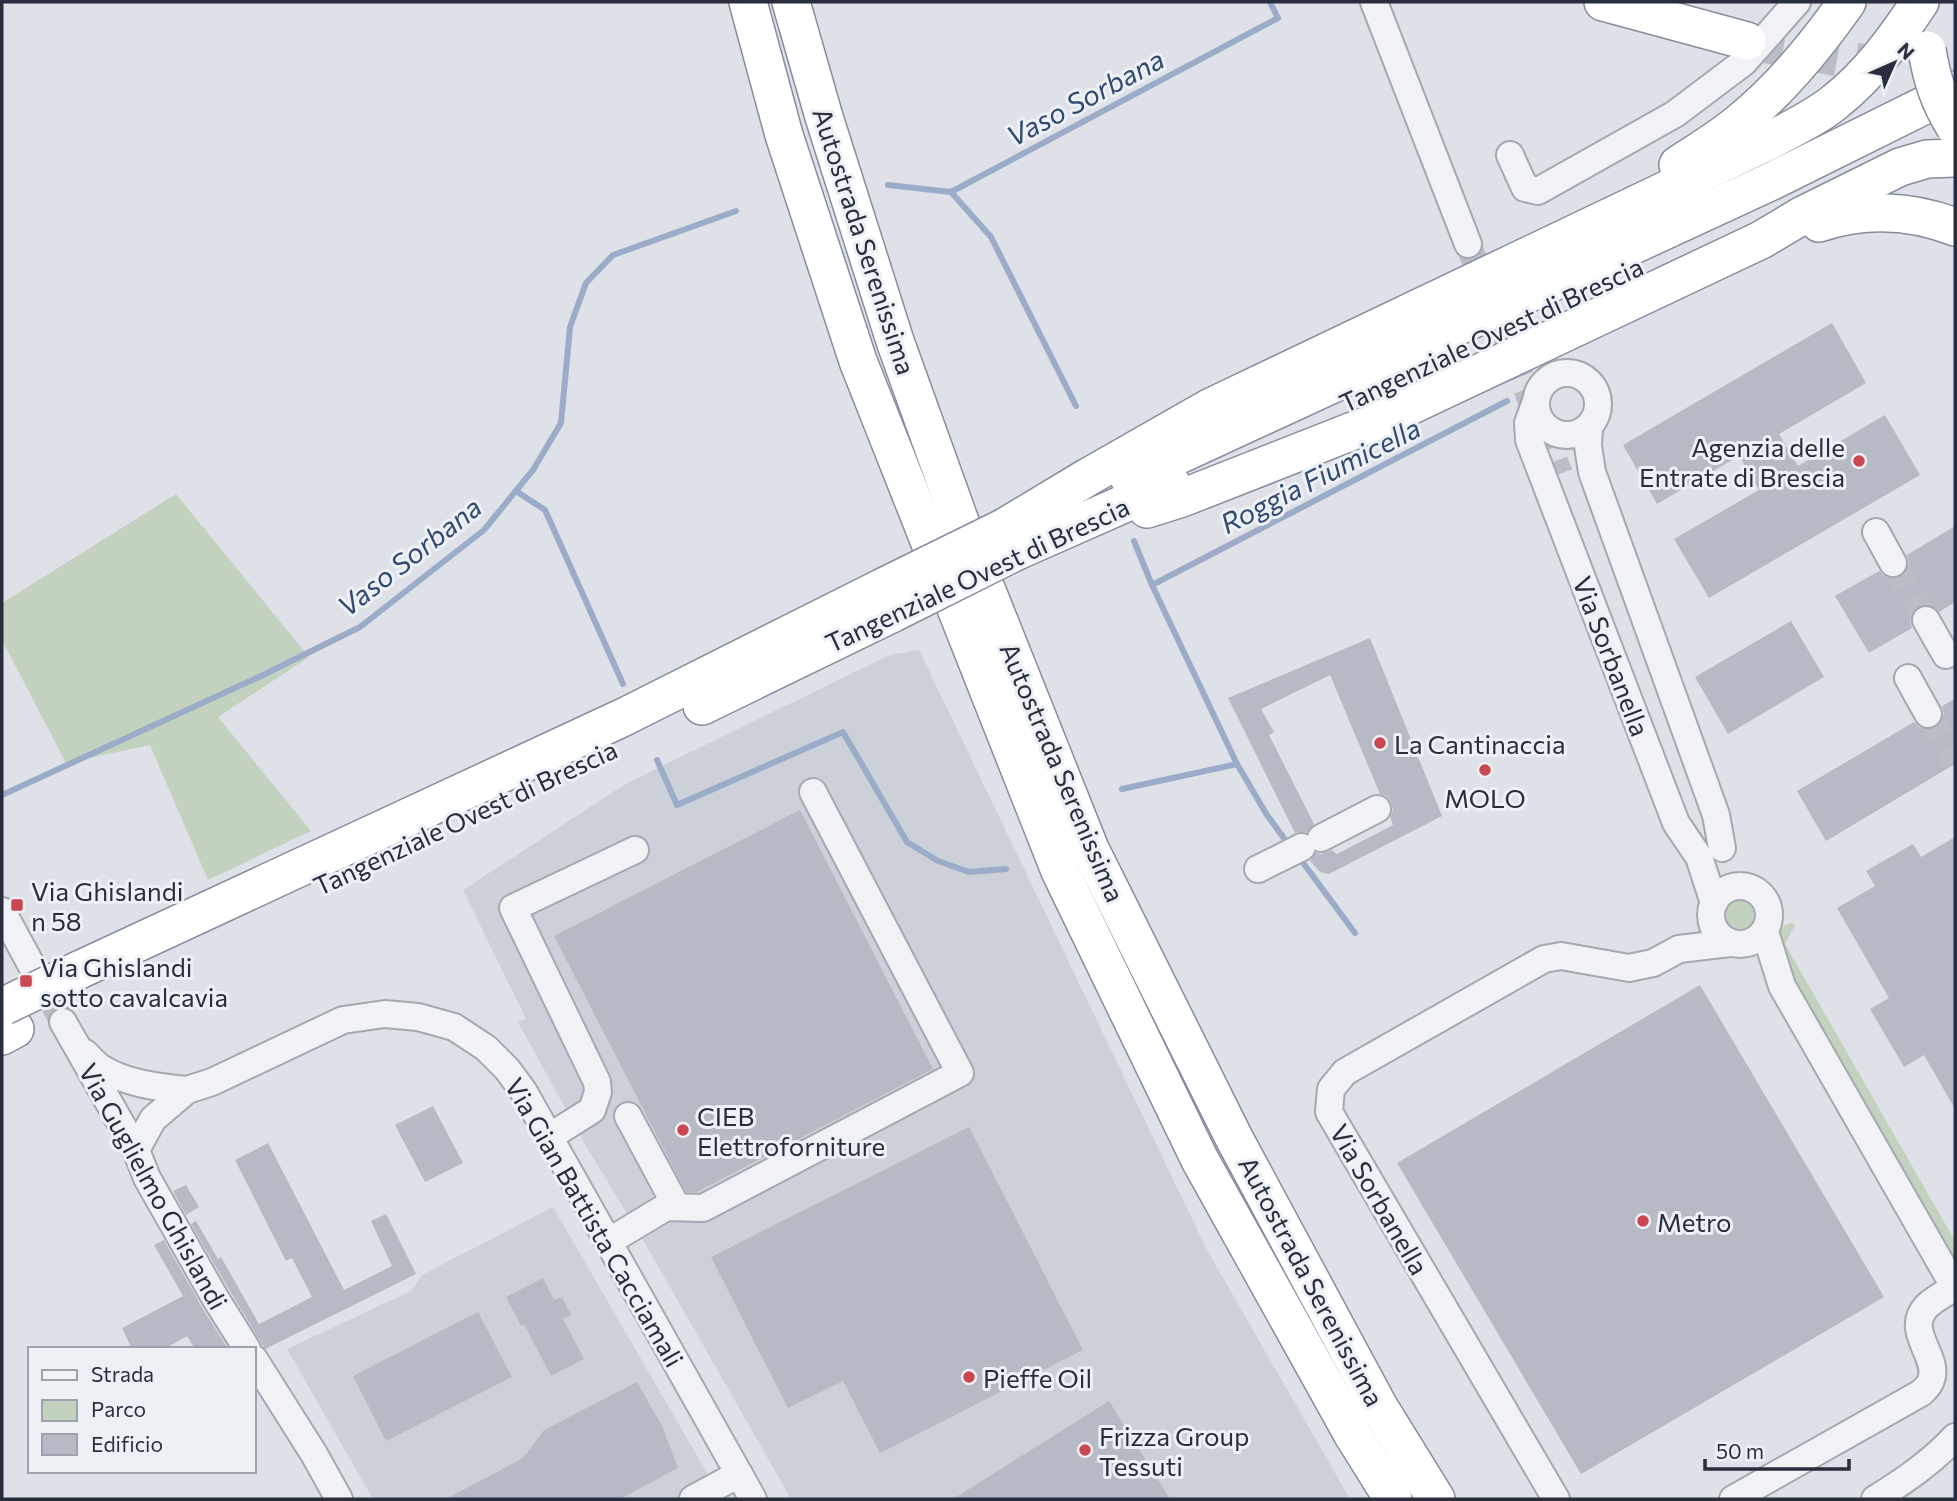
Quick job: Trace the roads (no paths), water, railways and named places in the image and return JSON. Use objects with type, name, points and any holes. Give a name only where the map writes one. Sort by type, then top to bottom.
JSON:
[{"type":"highway","name":"Autostrada Serenissima","points":[[748,2],[784,135],[858,361],[1060,871],[1200,1160],[1353,1435],[1393,1499]]},
{"type":"highway","name":"Autostrada Serenissima","points":[[791,2],[824,117],[895,341],[967,541],[1090,849],[1241,1150],[1379,1406],[1436,1499]]},
{"type":"highway","points":[[1603,2],[1747,41]]},
{"type":"highway","points":[[1391,322],[1454,280],[1637,191],[1739,124],[1815,47],[1847,2]]},
{"type":"highway","points":[[1020,540],[1088,477],[1209,408],[1771,141],[1836,102],[1871,68],[1920,2]]},
{"type":"highway","points":[[1930,2],[1927,15],[1941,57],[1932,80],[1955,127]]},
{"type":"highway","points":[[1888,67],[1941,57]]},
{"type":"highway","name":"Tangenziale Ovest di Brescia","points":[[1020,540],[1110,487],[1772,180],[1955,90]]},
{"type":"highway","name":"Tangenziale Ovest di Brescia","points":[[6,1019],[624,717],[1020,540],[1191,474],[1898,146],[1955,117]]},
{"type":"highway","points":[[1020,540],[1182,498],[1378,421],[1761,240],[1803,215],[1900,167],[1927,159],[1955,158]]},
{"type":"highway","points":[[1761,240],[1837,217],[1870,212],[1904,214],[1955,227]]},
{"type":"street","points":[[1374,2],[1468,244]]},
{"type":"street","points":[[1510,155],[1525,188],[1538,191],[1675,114],[1744,62],[1797,2]]},
{"type":"street","points":[[1566,372],[1579,375],[1589,382],[1596,392],[1598,404],[1596,416],[1589,427],[1579,434],[1567,436],[1555,434],[1544,426],[1537,416],[1535,404],[1537,392],[1544,382],[1554,375],[1566,372]]},
{"type":"street","name":"Via Sorbanella","points":[[1535,404],[1528,423],[1529,440],[1676,823],[1711,852],[1712,907],[1679,949]]},
{"type":"street","points":[[1589,427],[1588,446],[1592,472],[1716,815],[1711,852]]},
{"type":"street","points":[[1560,474],[1693,817],[1711,852],[1734,867],[1769,907],[1769,920],[1746,940]]},
{"type":"street","points":[[1876,532],[1893,563]]},
{"type":"street","points":[[1926,620],[1946,655]]},
{"type":"street","points":[[1908,678],[1928,714]]},
{"type":"street","points":[[666,1207],[703,1208],[960,1073],[813,792]]},
{"type":"street","points":[[1258,869],[1377,809]]},
{"type":"street","points":[[549,1137],[592,1110],[598,1092],[597,1082],[513,908],[635,850]]},
{"type":"street","points":[[1733,1499],[1921,1393],[1931,1382],[1934,1368],[1920,1338],[1919,1322],[1926,1307],[1955,1288],[1782,986],[1746,940],[1719,936],[1713,925],[1712,907],[1721,893],[1731,887],[1754,889]]},
{"type":"street","points":[[2,911],[34,970]]},
{"type":"street","name":"Via Sorbanella","points":[[1556,1499],[1329,1112],[1331,1089],[1345,1072],[1544,960],[1561,956],[1629,968],[1653,963],[1679,949],[1746,940]]},
{"type":"street","name":"Via Gian Battista Cacciamali","points":[[136,1150],[153,1119],[187,1090],[212,1082],[343,1020],[384,1014],[418,1017],[454,1027],[486,1048],[519,1084],[753,1499]]},
{"type":"street","name":"Via Gian Battista Cacciamali","points":[[68,1032],[100,1067],[128,1080],[187,1090]]},
{"type":"street","name":"Via Guglielmo Ghislandi","points":[[68,1032],[136,1150],[147,1178],[246,1347]]},
{"type":"street","points":[[608,1242],[673,1200],[628,1116]]},
{"type":"street","points":[[256,1362],[339,1499]]},
{"type":"street","points":[[1875,1499],[1941,1453],[1955,1437]]},
{"type":"street","points":[[693,1499],[739,1475]]},
{"type":"waterway","name":"Vaso Sorbana","points":[[888,185],[951,192],[1278,18],[1270,2]]},
{"type":"waterway","name":"Roggia Fiumicella","points":[[951,192],[991,237],[1076,406]]},
{"type":"waterway","name":"Vaso Sorbana","points":[[2,795],[263,675],[360,627],[484,530],[533,470],[561,423],[570,327],[586,283],[613,255],[736,211]]},
{"type":"waterway","name":"Roggia Fiumicella","points":[[1134,541],[1152,585],[1507,401]]},
{"type":"waterway","name":"Roggia Fiumicella","points":[[516,491],[545,510],[623,684]]},
{"type":"waterway","name":"Roggia Fiumicella","points":[[1152,585],[1237,764]]},
{"type":"waterway","name":"Roggia Fiumicella","points":[[657,760],[677,805],[843,732],[907,842],[938,861],[969,872],[1006,869]]},
{"type":"waterway","name":"Roggia Fiumicella","points":[[1122,789],[1237,764],[1267,815],[1289,845]]},
{"type":"waterway","name":"Roggia Fiumicella","points":[[1298,856],[1355,933]]},
{"type":"tunnel","points":[[1747,41],[1888,67]]},
{"type":"tunnel","points":[[1468,244],[1560,474]]},
{"type":"tunnel","points":[[1893,563],[1926,620]]},
{"type":"tunnel","points":[[1928,714],[1955,761]]},
{"type":"tunnel","points":[[35,971],[63,1022]]},
{"type":"place","name":"Agenzia delle Entrate di Brescia","points":[[1859,461]]},
{"type":"place","name":"La Cantinaccia","points":[[1380,743]]},
{"type":"place","name":"MOLO","points":[[1485,770]]},
{"type":"place","name":"Via Ghislandi n 58","points":[[17,905]]},
{"type":"place","name":"Via Ghislandi sotto cavalcavia","points":[[26,981]]},
{"type":"place","name":"CIEB Elettroforniture","points":[[683,1130]]},
{"type":"place","name":"Metro","points":[[1643,1221]]},
{"type":"place","name":"Pieffe Oil","points":[[969,1377]]},
{"type":"place","name":"Frizza Group Tessuti","points":[[1085,1450]]}]
